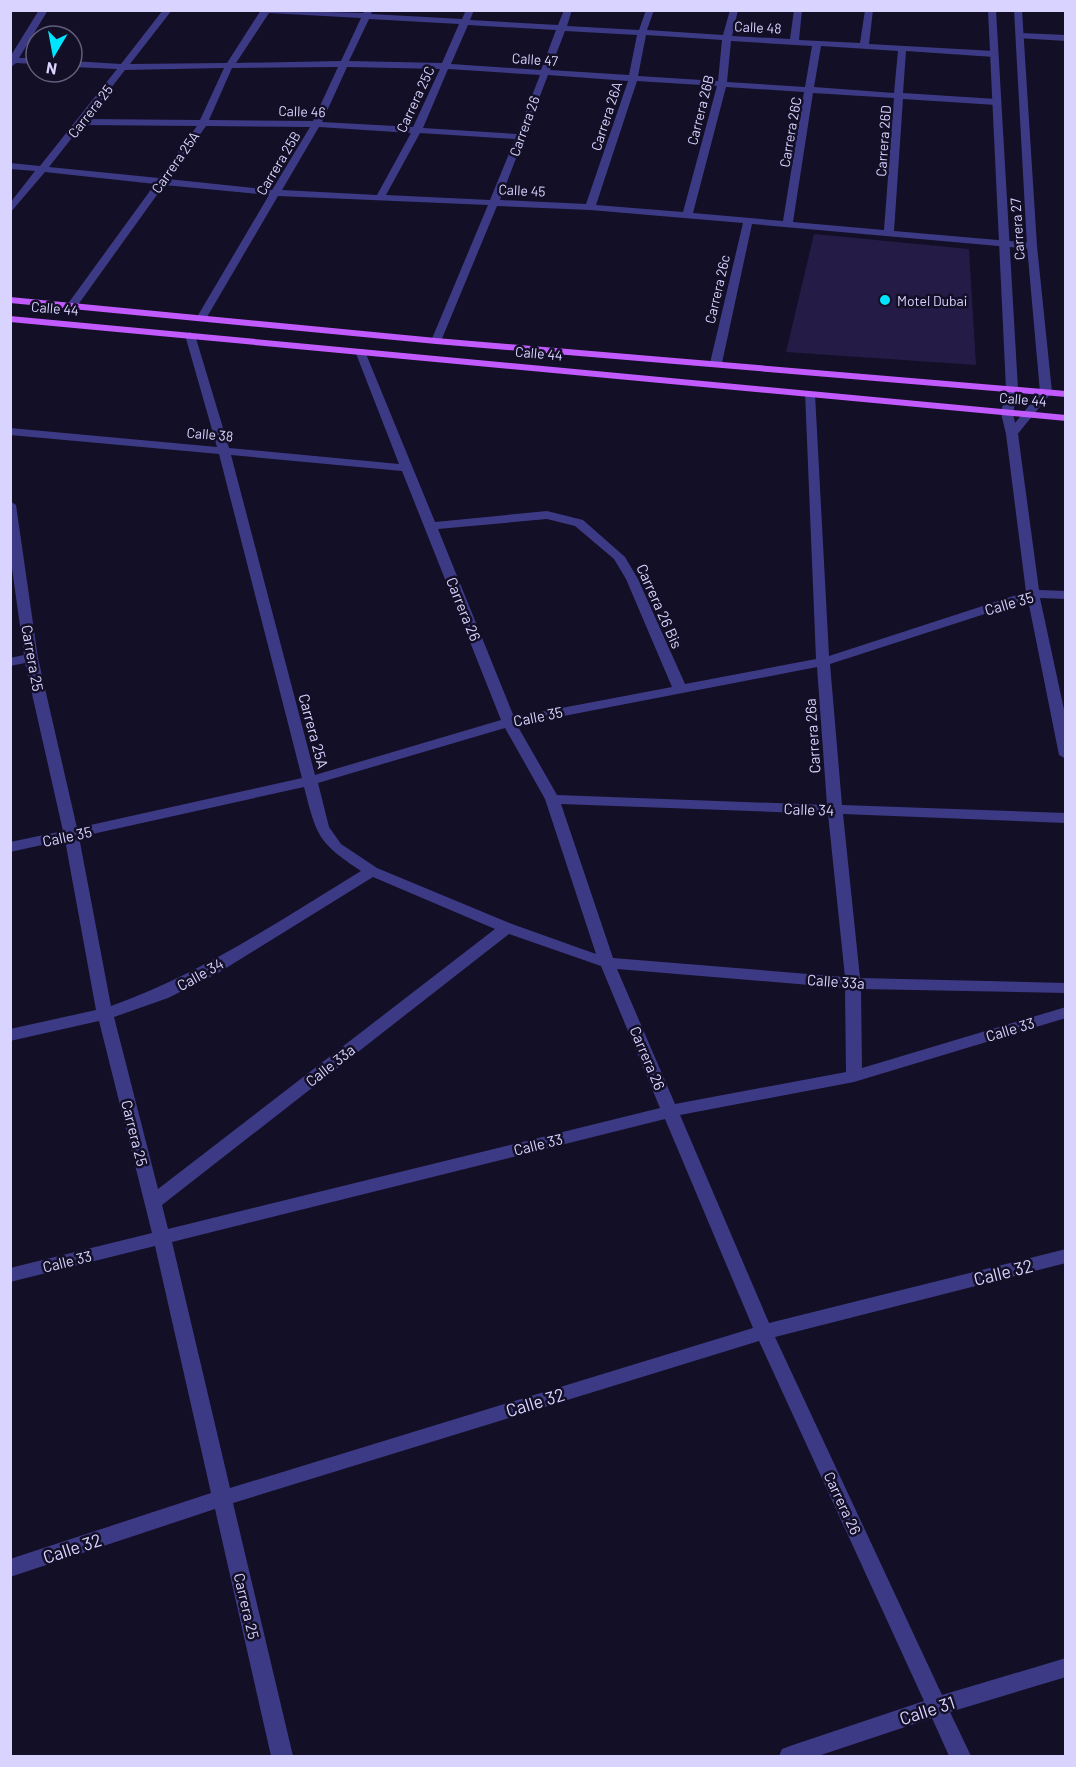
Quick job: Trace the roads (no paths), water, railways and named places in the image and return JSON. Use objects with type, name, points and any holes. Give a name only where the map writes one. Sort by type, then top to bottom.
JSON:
[{"type":"main road","name":"Calle 44","points":[[10,300],[436,341],[1065,394]]},
{"type":"main road","name":"Calle 44","points":[[10,319],[1065,418]]},
{"type":"street","points":[[12,63],[44,10]]},
{"type":"street","name":"Carrera 25","points":[[10,210],[41,169],[82,122],[168,10]]},
{"type":"street","name":"Calle 48","points":[[267,10],[367,13],[465,22],[994,54]]},
{"type":"street","name":"Carrera 25A","points":[[72,307],[204,122],[229,66],[267,10]]},
{"type":"street","name":"Carrera 25C","points":[[381,196],[417,130],[470,10]]},
{"type":"street","name":"Carrera 26","points":[[436,341],[521,137],[568,10]]},
{"type":"street","name":"Carrera 26A","points":[[590,207],[633,79],[642,33],[650,10]]},
{"type":"street","name":"Carrera 26B","points":[[687,215],[722,85],[727,38],[734,10]]},
{"type":"street","points":[[794,42],[798,10]]},
{"type":"street","points":[[864,46],[869,10]]},
{"type":"street","name":"Carrera 27","points":[[992,10],[1012,389],[1007,413],[1012,434],[1033,594],[1065,755]]},
{"type":"street","name":"Carrera 27","points":[[1018,10],[1032,246],[1046,392]]},
{"type":"street","name":"Carrera 25B","points":[[202,317],[316,124],[367,13]]},
{"type":"street","points":[[1020,36],[1065,38]]},
{"type":"street","name":"Carrera 26C","points":[[787,225],[817,44]]},
{"type":"street","name":"Carrera 26D","points":[[889,235],[902,49]]},
{"type":"street","name":"Calle 47","points":[[84,65],[125,67],[342,64],[445,66],[996,102]]},
{"type":"street","name":"Calle 46","points":[[82,122],[316,124],[521,137]]},
{"type":"street","name":"Calle 45","points":[[10,166],[276,193],[590,207],[1032,246]]},
{"type":"street","name":"Carrera 26c","points":[[716,363],[748,222]]},
{"type":"street","name":"Carrera 25A","points":[[190,335],[224,451],[322,828],[336,847],[372,872],[507,928],[607,963]]},
{"type":"street","name":"Carrera 26","points":[[360,351],[509,722],[552,799],[607,963],[764,1332],[960,1756]]},
{"type":"street","points":[[1012,434],[1046,392]]},
{"type":"street","name":"Carrera 26a","points":[[809,394],[823,662],[835,810],[853,983],[854,1076]]},
{"type":"street","name":"Calle 38","points":[[10,431],[408,468]]},
{"type":"street","name":"Carrera 25","points":[[10,505],[31,658],[71,836],[105,1014],[162,1238],[282,1756]]},
{"type":"street","name":"Carrera 26 Bis","points":[[432,526],[547,515],[579,523],[619,557],[628,572],[680,689]]},
{"type":"street","name":"Calle 35","points":[[10,847],[71,836],[310,781],[509,722],[823,662],[1033,594],[1065,595]]},
{"type":"street","points":[[10,662],[31,658]]},
{"type":"street","name":"Calle 34","points":[[552,799],[1065,818]]},
{"type":"street","name":"Calle 34","points":[[10,1035],[105,1014],[162,994],[212,969],[372,872]]},
{"type":"street","name":"Calle 33a","points":[[152,1203],[507,928]]},
{"type":"street","name":"Calle 33a","points":[[607,963],[853,983],[1065,988]]},
{"type":"street","name":"Calle 33","points":[[10,1275],[671,1111],[854,1076],[1065,1012]]},
{"type":"street","name":"Calle 32","points":[[10,1568],[222,1498],[764,1332],[1065,1256]]},
{"type":"street","name":"Calle 31","points":[[790,1756],[937,1706],[1065,1667]]},
{"type":"place","name":"Motel Dubai","points":[[885,300]]}]
